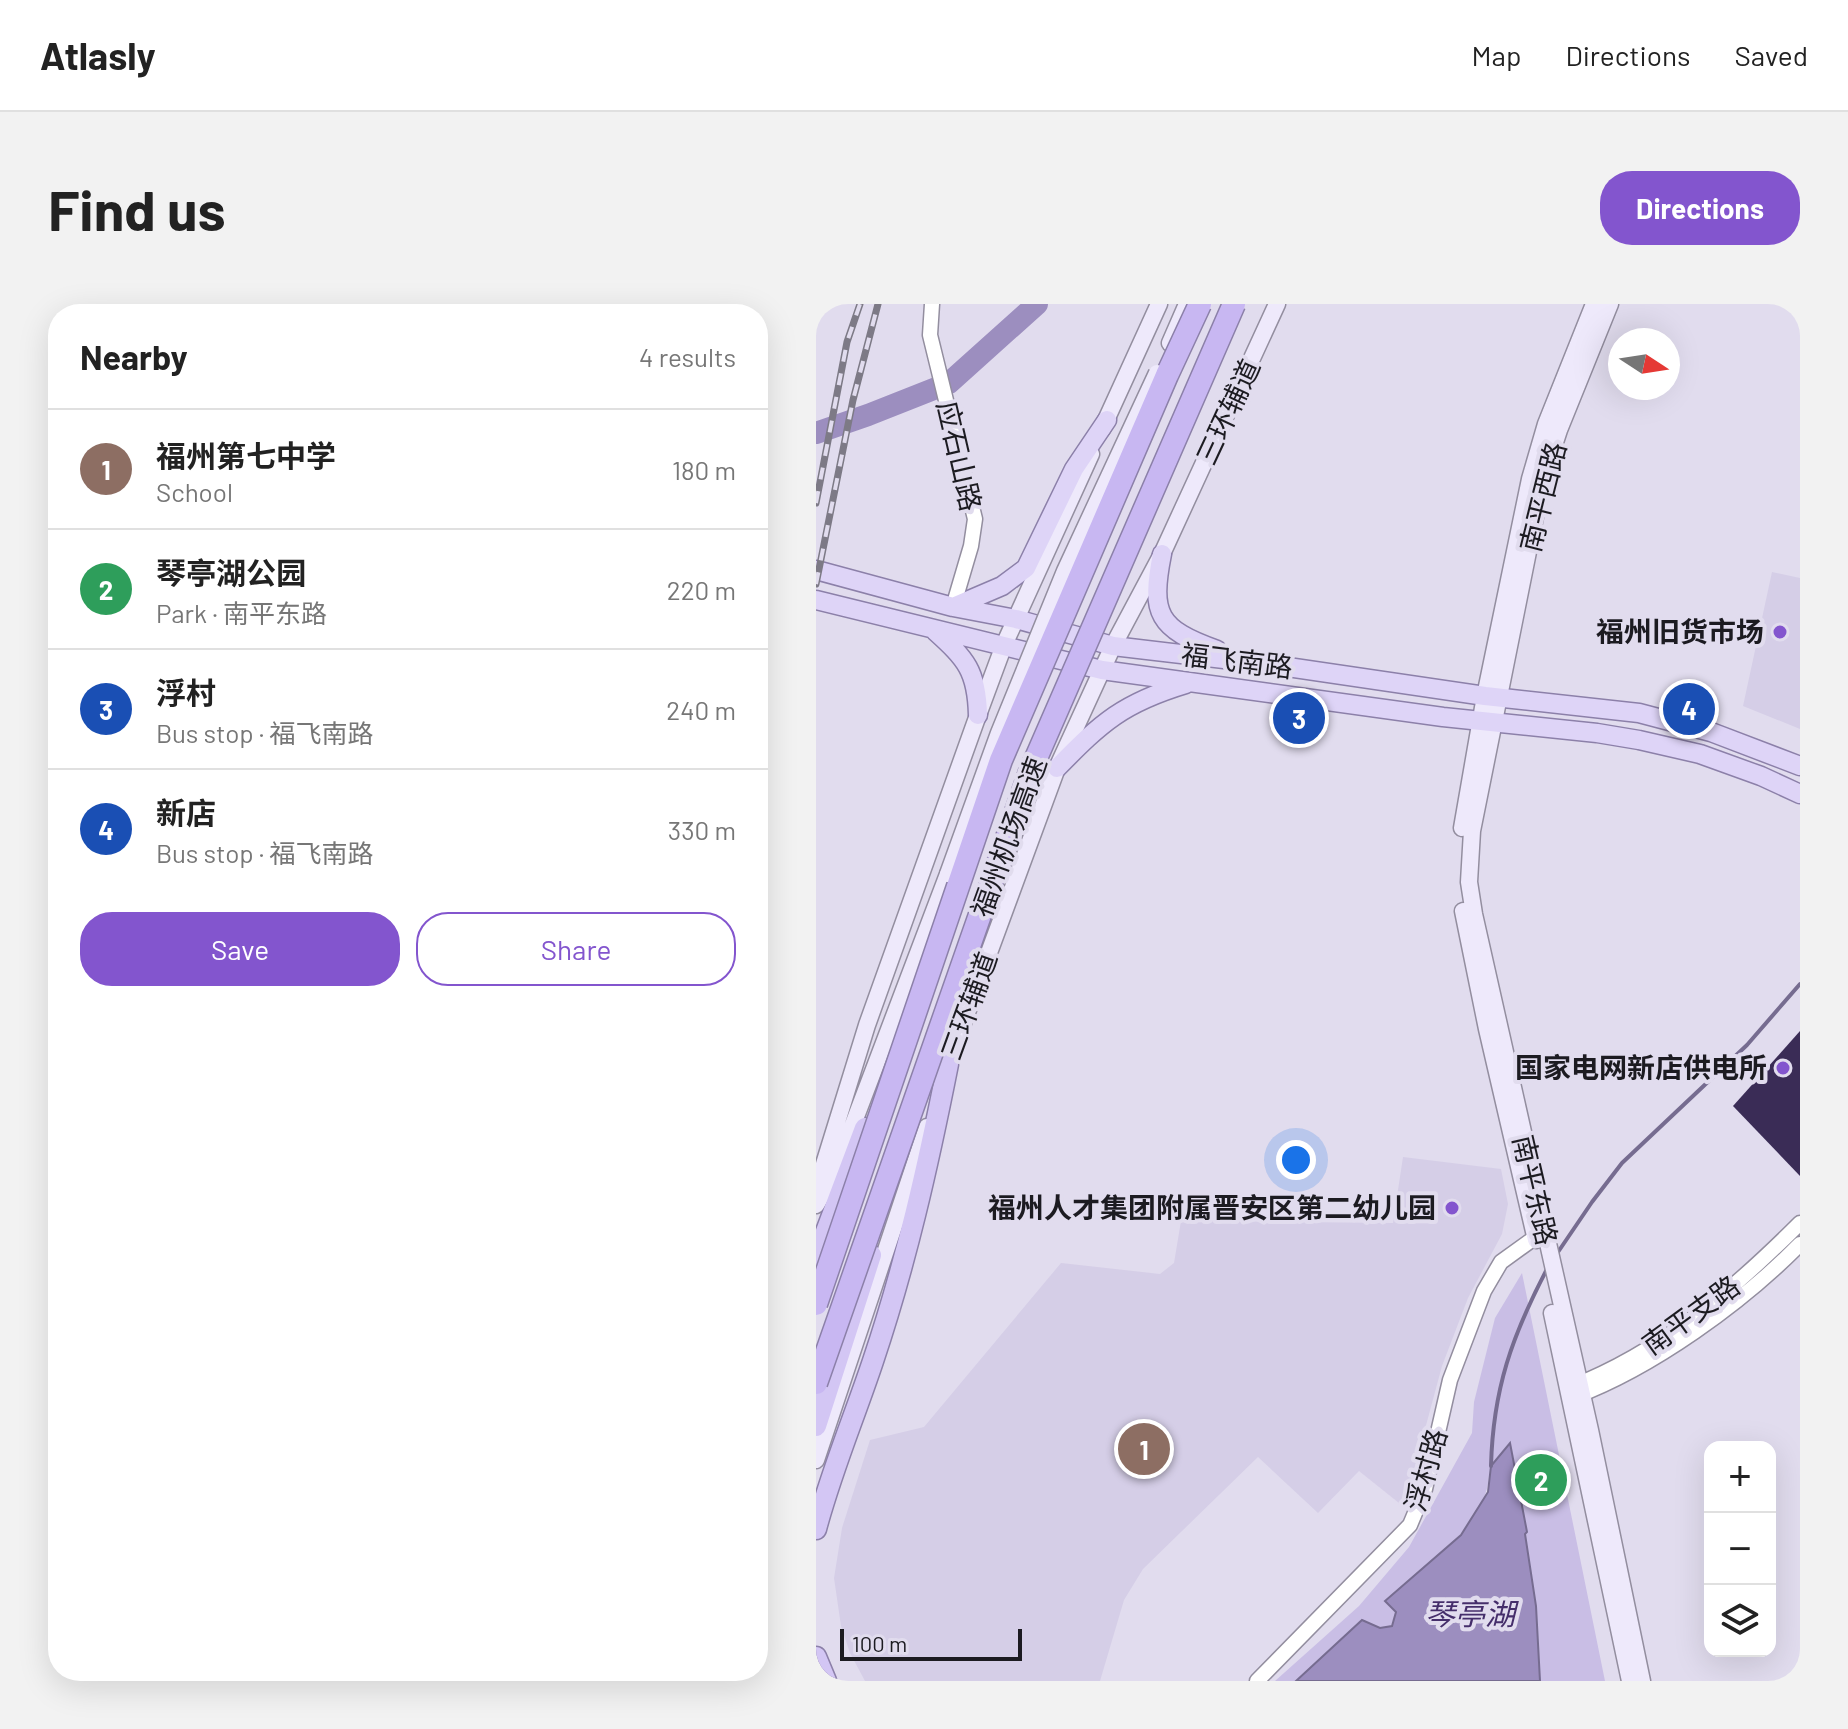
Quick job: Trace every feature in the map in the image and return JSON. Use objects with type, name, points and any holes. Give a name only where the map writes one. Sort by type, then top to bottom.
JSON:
[{"type":"highway","name":"福州机场高速","points":[[816,1304],[1001,760],[1200,304]]},
{"type":"highway","name":"福州机场高速","points":[[816,1383],[1030,772],[1234,304]]},
{"type":"highway","points":[[816,1258],[945,918]]},
{"type":"highway","points":[[816,1529],[829,1479],[873,1362],[917,1216],[948,1064]]},
{"type":"highway","points":[[816,1426],[864,1279],[913,1105]]},
{"type":"highway","points":[[816,1657],[826,1681]]},
{"type":"main road","points":[[816,1190],[867,1025],[1004,645],[1159,304]]},
{"type":"main road","points":[[816,1205],[835,1172],[999,733],[1065,571],[1187,304]]},
{"type":"main road","name":"三环辅道","points":[[816,1460],[948,1064],[1057,768],[1113,646],[1162,554],[1277,304]]},
{"type":"main road","name":"南平西路","points":[[1492,696],[1538,448],[1594,304]]},
{"type":"main road","name":"南平西路","points":[[1492,696],[1542,482],[1559,430],[1610,304]]},
{"type":"main road","points":[[953,607],[1002,586],[1026,568],[1074,469],[1107,420]]},
{"type":"main road","points":[[1162,554],[1156,585],[1157,606],[1168,626],[1187,639],[1216,650],[1274,665]]},
{"type":"main road","name":"福飞南路","points":[[816,570],[1113,646],[1608,709],[1678,722],[1741,742],[1800,766]]},
{"type":"main road","name":"福飞南路","points":[[816,600],[1102,670],[1488,722],[1597,733],[1681,750],[1761,776],[1800,794]]},
{"type":"main road","points":[[933,629],[964,658],[971,671],[978,715]]},
{"type":"main road","points":[[1057,768],[1114,714],[1138,700],[1192,682]]},
{"type":"main road","name":"南平东路","points":[[1492,696],[1461,829],[1460,889],[1487,1029],[1541,1240],[1642,1681]]},
{"type":"main road","name":"南平东路","points":[[1575,1391],[1630,1681]]},
{"type":"street","name":"应石山路","points":[[932,304],[929,328],[975,519],[971,546],[953,607]]},
{"type":"street","name":"南平支路","points":[[1575,1391],[1685,1325],[1747,1274],[1800,1223]]},
{"type":"street","name":"浮村路","points":[[1257,1681],[1410,1525],[1425,1489],[1450,1380],[1484,1291],[1501,1262],[1541,1240]]},
{"type":"street","name":"南平支路","points":[[1575,1391],[1628,1372],[1706,1324],[1761,1281],[1800,1244]]},
{"type":"shaded area","name":"福州旧货市场","points":[[1772,572],[1800,578],[1800,729],[1743,706]]},
{"type":"shaded area","points":[[1403,1157],[1501,1169],[1508,1204],[1502,1234],[1468,1298],[1442,1366],[1404,1507],[1359,1471],[1318,1513],[1258,1457],[1143,1569],[1124,1600],[1100,1681],[865,1681],[850,1653],[841,1626],[834,1578],[842,1528],[870,1440],[924,1427],[1061,1263],[1160,1274],[1174,1263],[1181,1221],[1393,1223]]},
{"type":"shaded area","points":[[1522,1273],[1605,1681],[1540,1681],[1536,1606],[1524,1534],[1489,1475],[1477,1512],[1465,1529],[1450,1546],[1386,1601],[1396,1612],[1391,1626],[1380,1628],[1362,1620],[1296,1681],[1275,1681],[1359,1606],[1409,1547],[1472,1433],[1474,1402],[1495,1318]]},
{"type":"water","name":"琴亭湖","points":[[1510,1443],[1527,1532],[1536,1606],[1540,1681],[1296,1681],[1362,1620],[1380,1628],[1392,1626],[1396,1612],[1385,1601],[1461,1535],[1488,1492],[1491,1466]]},
{"type":"building","name":"国家电网新店供电所","points":[[1800,1031],[1800,1176],[1733,1106]]},
{"type":"waterway","points":[[816,433],[949,383],[1037,304]]},
{"type":"waterway","points":[[1556,1255],[1622,1163],[1747,1045],[1800,984]]},
{"type":"waterway","points":[[1491,1466],[1500,1387],[1514,1340],[1547,1269]]},
{"type":"railway","points":[[816,503],[847,342],[860,304]]},
{"type":"railway","points":[[816,584],[853,400],[878,304]]},
{"type":"place","name":"福州旧货市场","points":[[1780,632]]},
{"type":"place","name":"新店","points":[[1689,709]]},
{"type":"place","name":"浮村","points":[[1299,718]]},
{"type":"place","name":"国家电网新店供电所","points":[[1783,1068]]},
{"type":"place","name":"福州人才集团附属晋安区第二幼儿园","points":[[1452,1208]]},
{"type":"place","name":"福州第七中学","points":[[1144,1449]]},
{"type":"place","name":"琴亭湖公园","points":[[1541,1480]]}]
